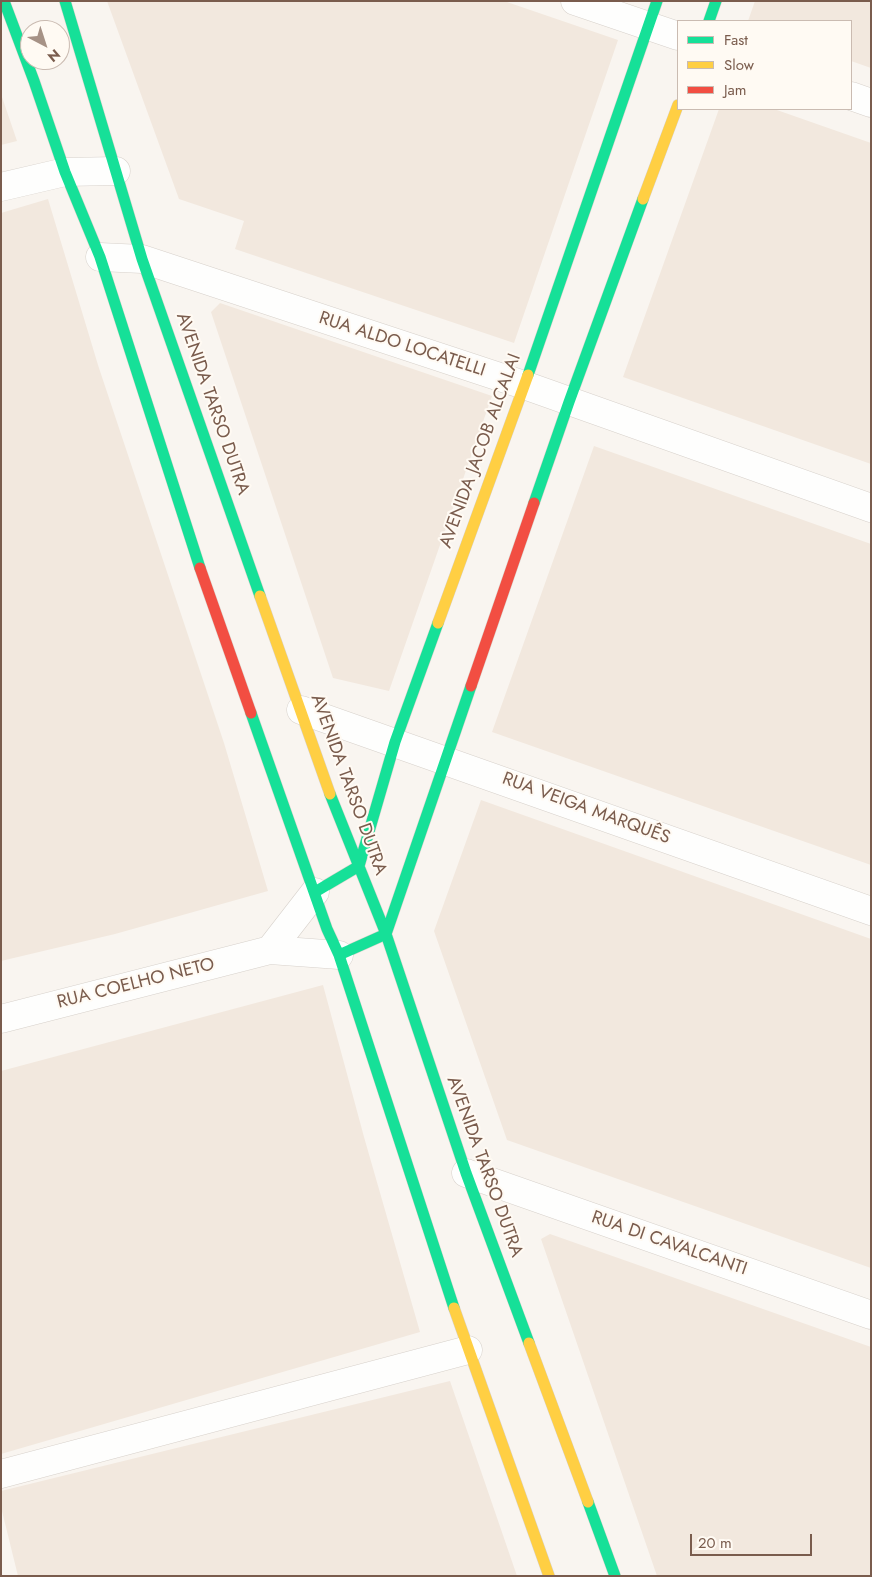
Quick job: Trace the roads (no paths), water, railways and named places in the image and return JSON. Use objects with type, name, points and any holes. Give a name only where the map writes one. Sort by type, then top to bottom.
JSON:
[{"type":"street","points":[[4,1],[65,172],[100,257],[214,612],[327,929],[339,955],[468,1350],[549,1576]]},
{"type":"street","name":"AVENIDA TARSO DUTRA","points":[[64,1],[142,260],[331,796],[386,934],[466,1173],[615,1576]]},
{"type":"street","points":[[575,1],[653,14],[677,35]]},
{"type":"street","points":[[709,20],[716,1]]},
{"type":"street","name":"AVENIDA JACOB ALCALAI","points":[[359,866],[395,742],[524,385],[653,14]]},
{"type":"street","points":[[852,96],[871,103]]},
{"type":"street","points":[[339,955],[386,934],[569,402],[677,108]]},
{"type":"street","points":[[1,187],[65,172],[116,171]]},
{"type":"street","name":"RUA ALDO LOCATELLI","points":[[100,257],[142,260],[524,385],[871,508]]},
{"type":"street","name":"RUA VEIGA MARQUÊS","points":[[300,710],[445,759],[871,911]]},
{"type":"street","points":[[270,950],[315,892],[359,866]]},
{"type":"street","name":"RUA COELHO NETO","points":[[1,1019],[270,950],[339,955]]},
{"type":"street","name":"RUA DI CAVALCANTI","points":[[466,1173],[871,1314]]},
{"type":"street","points":[[1,1474],[468,1350]]}]
